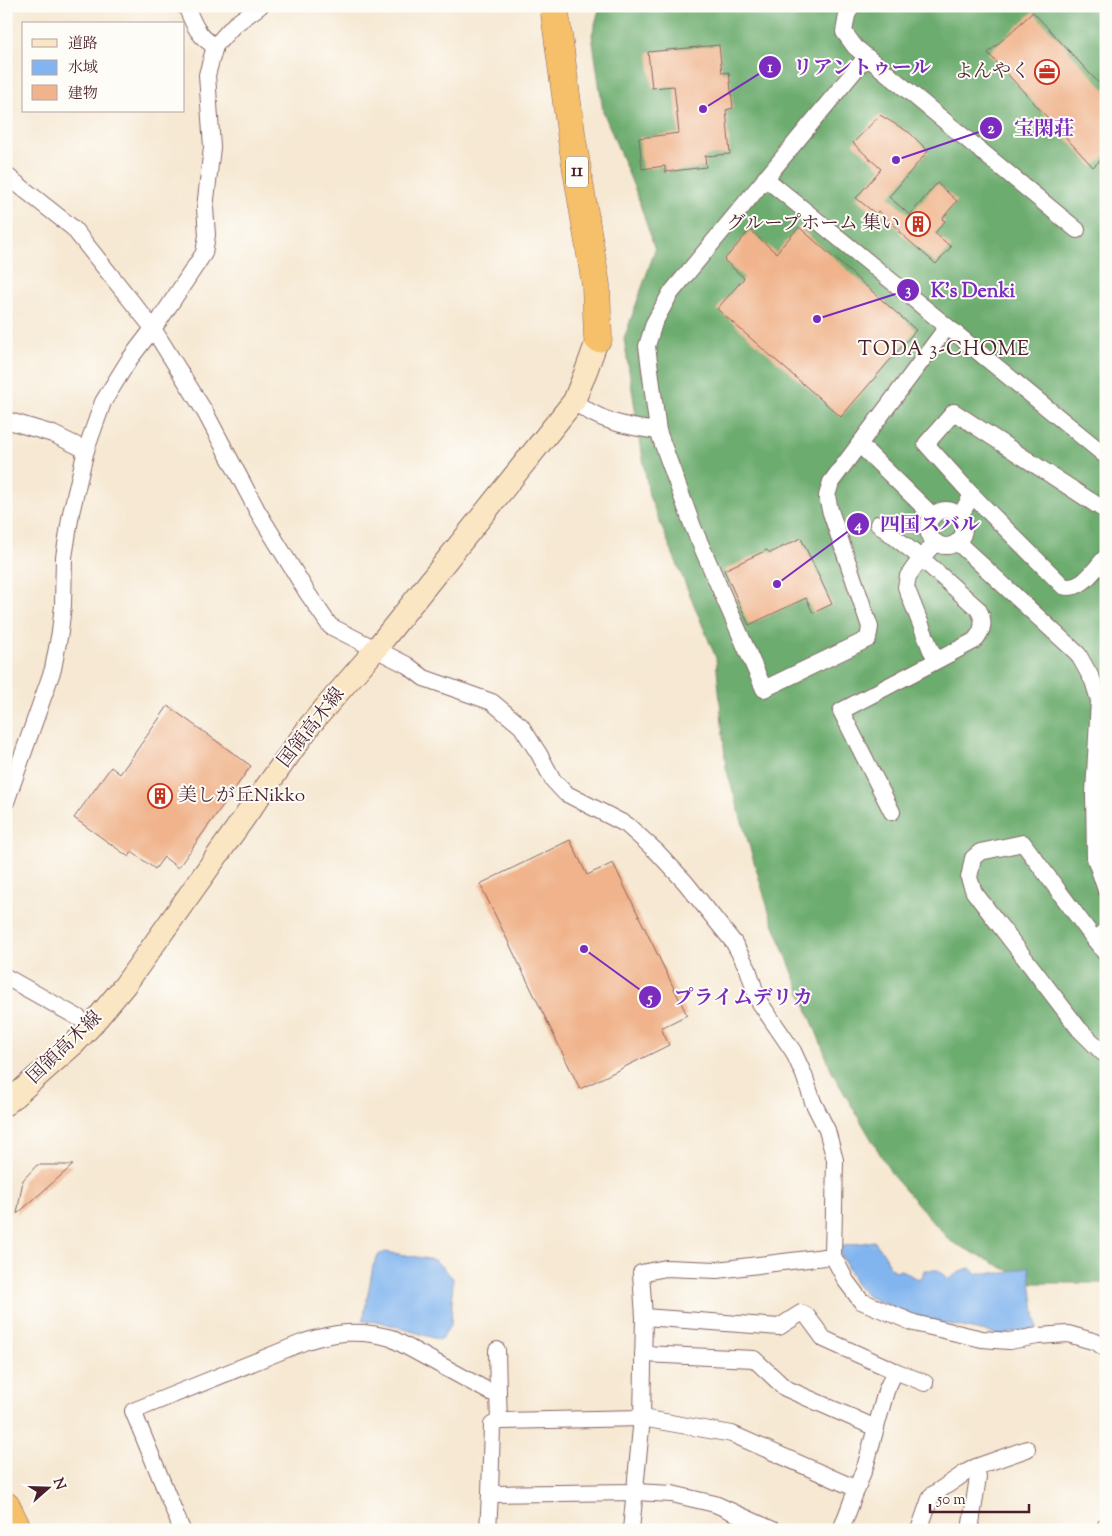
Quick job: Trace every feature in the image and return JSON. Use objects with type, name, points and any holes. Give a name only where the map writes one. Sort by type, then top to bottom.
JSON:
[{"type":"highway","name":"11","points":[[554,6],[572,140],[596,285],[598,338]]},
{"type":"highway","points":[[6,1506],[18,1530]]},
{"type":"main road","name":"国領高木線","points":[[6,1104],[90,1027],[125,985],[311,724],[375,650],[574,401],[598,338]]},
{"type":"street","points":[[186,6],[197,32],[205,41],[215,46]]},
{"type":"street","points":[[6,802],[53,669],[60,632],[64,557],[71,513],[86,450],[102,402],[204,253],[207,235],[205,208],[212,147],[208,75],[215,46],[234,25],[260,6]]},
{"type":"street","points":[[852,6],[847,14],[844,32],[854,47],[1077,230]]},
{"type":"street","points":[[866,57],[670,294],[654,322],[647,346],[658,431],[693,527],[764,689],[868,638],[870,627],[830,510],[827,496],[831,482],[948,327]]},
{"type":"street","points":[[6,175],[73,228],[152,327],[204,412],[258,512],[313,602],[330,626],[407,665],[424,678],[492,702],[521,726],[553,780],[565,793],[627,825],[657,852],[685,882],[734,943],[748,969],[758,1000],[793,1051],[813,1102],[827,1130],[835,1160],[833,1256],[846,1281],[861,1301],[914,1323],[982,1339],[1009,1342],[1038,1336],[1068,1334],[1096,1342],[1106,1349]]},
{"type":"street","points":[[765,178],[1106,456]]},
{"type":"street","points":[[574,401],[587,412],[629,428],[658,431]]},
{"type":"street","points":[[1106,511],[954,412],[926,444],[972,495],[1063,586],[1069,588],[1079,586],[1106,557]]},
{"type":"street","points":[[6,420],[53,434],[86,450]]},
{"type":"street","points":[[859,444],[933,516]]},
{"type":"street","points":[[960,516],[972,495]]},
{"type":"street","points":[[943,510],[955,512],[960,516],[964,527],[963,533],[957,542],[946,546],[936,542],[929,533],[928,527],[933,516],[943,510]]},
{"type":"street","points":[[878,524],[921,558],[978,608],[984,618],[981,633],[974,641],[842,712],[892,812]]},
{"type":"street","points":[[936,542],[908,576],[906,587],[931,650],[937,660]]},
{"type":"street","points":[[957,542],[1078,654],[1093,681],[1099,700],[1094,793],[1095,858],[1106,890]]},
{"type":"street","points":[[1106,954],[1100,935],[1023,844],[980,852],[973,858],[968,878],[974,892],[1079,1029],[1103,1053],[1106,1053]]},
{"type":"street","points":[[6,976],[79,1018],[90,1027]]},
{"type":"street","points":[[631,1530],[642,1418],[644,1316],[641,1273],[666,1268],[717,1270],[833,1256]]},
{"type":"street","points":[[644,1316],[779,1327],[801,1313],[807,1316],[824,1339],[925,1383]]},
{"type":"street","points":[[182,1530],[133,1411],[304,1342],[329,1334],[374,1333],[391,1338],[490,1392],[498,1393]]},
{"type":"street","points":[[496,1350],[499,1421]]},
{"type":"street","points":[[643,1354],[754,1360],[785,1388],[876,1428]]},
{"type":"street","points":[[841,1530],[857,1489],[886,1391],[895,1371]]},
{"type":"street","points":[[488,1530],[492,1425],[499,1421],[642,1418],[732,1434],[857,1489]]},
{"type":"street","points":[[919,1530],[931,1496],[976,1467],[1027,1449]]},
{"type":"street","points":[[970,1530],[978,1477],[976,1467]]},
{"type":"street","points":[[490,1494],[635,1492],[672,1494],[715,1504],[774,1530]]},
{"type":"street","points":[[1104,1530],[1106,1525]]},
{"type":"green space","points":[[600,6],[1097,6],[1098,19],[1106,34],[1106,1283],[1033,1283],[950,1241],[893,1176],[833,1074],[770,915],[726,768],[716,658],[649,496],[624,339],[655,250],[636,192],[603,111],[592,35]]},
{"type":"water","points":[[874,1241],[885,1255],[890,1267],[896,1271],[901,1270],[917,1279],[923,1276],[924,1270],[938,1270],[948,1279],[970,1268],[977,1275],[1008,1272],[1029,1266],[1037,1328],[1000,1335],[916,1317],[867,1296],[856,1284],[841,1255],[839,1247]]},
{"type":"water","points":[[386,1252],[435,1260],[453,1278],[451,1325],[440,1340],[381,1322],[363,1321],[373,1266],[378,1255]]},
{"type":"building","name":"よんやく","points":[[1033,12],[1106,91],[1106,155],[1093,167],[988,53]]},
{"type":"building","points":[[719,45],[722,73],[729,72],[733,108],[726,110],[730,154],[705,156],[706,167],[665,172],[665,166],[642,169],[639,138],[679,133],[674,86],[652,88],[648,52]]},
{"type":"building","points":[[880,115],[910,133],[928,151],[889,197],[910,215],[937,183],[957,201],[942,219],[945,221],[935,233],[951,247],[936,264],[878,211],[876,214],[856,198],[881,169],[853,143]]},
{"type":"building","points":[[799,227],[916,330],[841,417],[717,309],[744,278],[724,260],[750,230],[776,253]]},
{"type":"building","points":[[801,538],[832,604],[813,613],[806,598],[749,625],[724,570],[767,550],[770,553]]},
{"type":"building","name":"美しが丘Nikko","points":[[168,706],[251,766],[178,868],[164,857],[155,869],[132,852],[129,857],[74,818],[111,767],[120,774]]},
{"type":"building","points":[[570,840],[587,875],[613,863],[687,1015],[661,1028],[669,1045],[580,1089],[480,884]]},
{"type":"building","points":[[37,1165],[73,1165],[17,1214],[23,1180]]},
{"type":"place","name":"よんやく","points":[[1047,72]]},
{"type":"place","name":"リアントゥール","points":[[703,109]]},
{"type":"place","name":"宝閑荘","points":[[896,160]]},
{"type":"place","name":"グループホーム 集い","points":[[918,224]]},
{"type":"place","name":"K's Denki","points":[[817,319]]},
{"type":"place","name":"四国スバル","points":[[777,584]]},
{"type":"place","name":"美しが丘Nikko","points":[[160,796]]},
{"type":"place","name":"プライムデリカ","points":[[584,949]]},
{"type":"district","name":"TODA 3-CHOME","points":[[944,350]]}]
